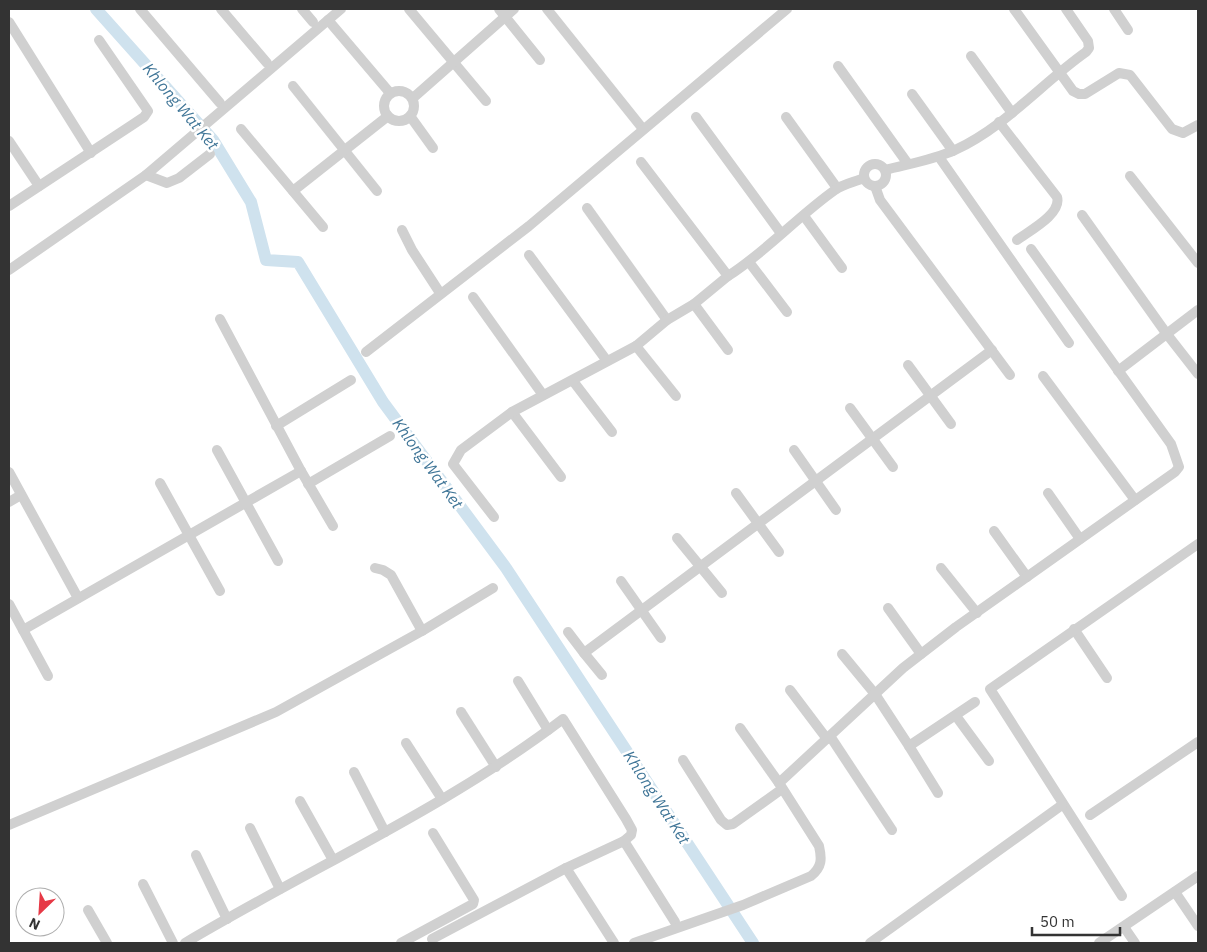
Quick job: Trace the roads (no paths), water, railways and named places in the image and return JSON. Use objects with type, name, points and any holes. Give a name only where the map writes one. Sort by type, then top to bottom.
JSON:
[{"type":"street","points":[[140,9],[220,103]]},
{"type":"street","points":[[220,9],[267,63]]},
{"type":"street","points":[[302,9],[313,22]]},
{"type":"street","points":[[9,270],[146,175],[341,9]]},
{"type":"street","points":[[409,9],[486,101]]},
{"type":"street","points":[[412,98],[453,63],[502,13],[514,9]]},
{"type":"street","points":[[547,9],[643,130]]},
{"type":"street","points":[[366,352],[529,226],[787,9]]},
{"type":"street","points":[[1014,9],[1073,90],[1079,94],[1085,94],[1119,73],[1126,72],[1172,129],[1183,133],[1198,125]]},
{"type":"street","points":[[884,170],[953,151],[1012,113],[1059,71],[1089,48],[1088,41],[1066,9]]},
{"type":"street","points":[[1114,9],[1128,30]]},
{"type":"street","points":[[502,13],[540,60]]},
{"type":"street","points":[[328,20],[390,93]]},
{"type":"street","points":[[9,22],[91,153]]},
{"type":"street","points":[[9,206],[144,117],[148,111],[99,40]]},
{"type":"street","points":[[971,56],[1012,113]]},
{"type":"street","points":[[838,66],[908,164]]},
{"type":"street","points":[[293,86],[378,191]]},
{"type":"street","points":[[398,91],[407,92],[412,98],[414,107],[410,116],[397,121],[388,116],[384,108],[390,93],[398,91]]},
{"type":"street","points":[[912,94],[953,151]]},
{"type":"street","points":[[292,191],[388,116]]},
{"type":"street","points":[[410,116],[433,148]]},
{"type":"street","points":[[696,116],[780,232]]},
{"type":"street","points":[[786,117],[837,188]]},
{"type":"street","points":[[999,122],[1059,202],[1048,217],[1017,240]]},
{"type":"street","points":[[241,129],[323,227]]},
{"type":"street","points":[[9,141],[40,186]]},
{"type":"street","points":[[146,175],[167,183],[180,178],[210,154]]},
{"type":"street","points":[[939,156],[1069,344]]},
{"type":"street","points":[[642,162],[728,276]]},
{"type":"street","points":[[870,165],[881,166],[884,170],[884,181],[875,186],[868,184],[864,178],[866,168],[870,165]]},
{"type":"street","points":[[1130,176],[1198,263]]},
{"type":"street","points":[[494,517],[453,464],[461,450],[512,412],[636,346],[667,320],[694,304],[728,276],[749,262],[780,232],[804,216],[837,188],[864,178]]},
{"type":"street","points":[[875,186],[880,200],[1010,375]]},
{"type":"street","points":[[587,208],[667,320]]},
{"type":"street","points":[[1082,215],[1166,333],[1198,374]]},
{"type":"street","points":[[804,216],[842,268]]},
{"type":"street","points":[[402,230],[412,250],[440,293]]},
{"type":"street","points":[[683,760],[721,820],[728,825],[733,824],[780,786],[875,694],[922,654],[1027,576],[1175,472],[1179,467],[1178,459],[1171,444],[1031,249]]},
{"type":"street","points":[[529,254],[607,361]]},
{"type":"street","points":[[749,262],[787,312]]},
{"type":"street","points":[[473,297],[543,395]]},
{"type":"street","points":[[694,304],[728,350]]},
{"type":"street","points":[[1118,371],[1198,310]]},
{"type":"street","points":[[220,319],[276,426],[333,526]]},
{"type":"street","points":[[636,346],[676,396]]},
{"type":"street","points":[[584,653],[992,350]]},
{"type":"street","points":[[908,365],[951,424]]},
{"type":"street","points":[[1043,376],[1134,500]]},
{"type":"street","points":[[276,426],[351,380]]},
{"type":"street","points":[[573,381],[612,432]]},
{"type":"street","points":[[850,408],[893,467]]},
{"type":"street","points":[[512,412],[561,477]]},
{"type":"street","points":[[308,484],[390,436]]},
{"type":"street","points":[[217,450],[278,561]]},
{"type":"street","points":[[794,450],[836,510]]},
{"type":"street","points":[[23,630],[301,471]]},
{"type":"street","points":[[9,472],[78,598]]},
{"type":"street","points":[[160,482],[220,591]]},
{"type":"street","points":[[736,493],[778,552]]},
{"type":"street","points":[[1048,493],[1080,539]]},
{"type":"street","points":[[9,502],[21,495]]},
{"type":"street","points":[[994,531],[1027,576]]},
{"type":"street","points":[[677,538],[722,593]]},
{"type":"street","points":[[1122,896],[1062,805],[990,689],[1198,544]]},
{"type":"street","points":[[375,568],[391,575],[422,630]]},
{"type":"street","points":[[941,568],[977,612]]},
{"type":"street","points":[[621,581],[661,638]]},
{"type":"street","points":[[9,825],[276,712],[493,588]]},
{"type":"street","points":[[9,604],[48,676]]},
{"type":"street","points":[[888,608],[922,654]]},
{"type":"street","points":[[1074,629],[1108,678]]},
{"type":"street","points":[[568,632],[602,675]]},
{"type":"street","points":[[842,654],[875,694],[938,793]]},
{"type":"street","points":[[518,680],[548,730]]},
{"type":"street","points":[[790,690],[829,738],[892,830]]},
{"type":"street","points":[[909,746],[975,702]]},
{"type":"street","points":[[461,712],[496,767]]},
{"type":"street","points":[[956,716],[988,761]]},
{"type":"street","points":[[185,943],[385,832],[496,767],[563,719],[632,830],[631,835],[624,841],[566,868],[432,939]]},
{"type":"street","points":[[634,943],[708,919],[743,905],[811,876],[819,869],[822,857],[819,846],[740,728]]},
{"type":"street","points":[[1090,815],[1198,742]]},
{"type":"street","points":[[406,743],[442,799]]},
{"type":"street","points":[[354,772],[385,832]]},
{"type":"street","points":[[300,801],[333,860]]},
{"type":"street","points":[[870,943],[1062,805]]},
{"type":"street","points":[[250,828],[280,889]]},
{"type":"street","points":[[401,943],[473,904],[474,900],[432,833]]},
{"type":"street","points":[[624,841],[675,922]]},
{"type":"street","points":[[196,855],[227,919]]},
{"type":"street","points":[[566,868],[614,943]]},
{"type":"street","points":[[1099,943],[1198,876]]},
{"type":"street","points":[[143,884],[173,943]]},
{"type":"street","points":[[1175,892],[1198,926]]},
{"type":"street","points":[[88,910],[107,943]]},
{"type":"street","points":[[1124,927],[1135,943]]},
{"type":"waterway","name":"Khlong Wat Ket","points":[[96,9],[213,140],[251,202],[266,260],[298,262],[383,402],[506,568],[753,943]]}]
